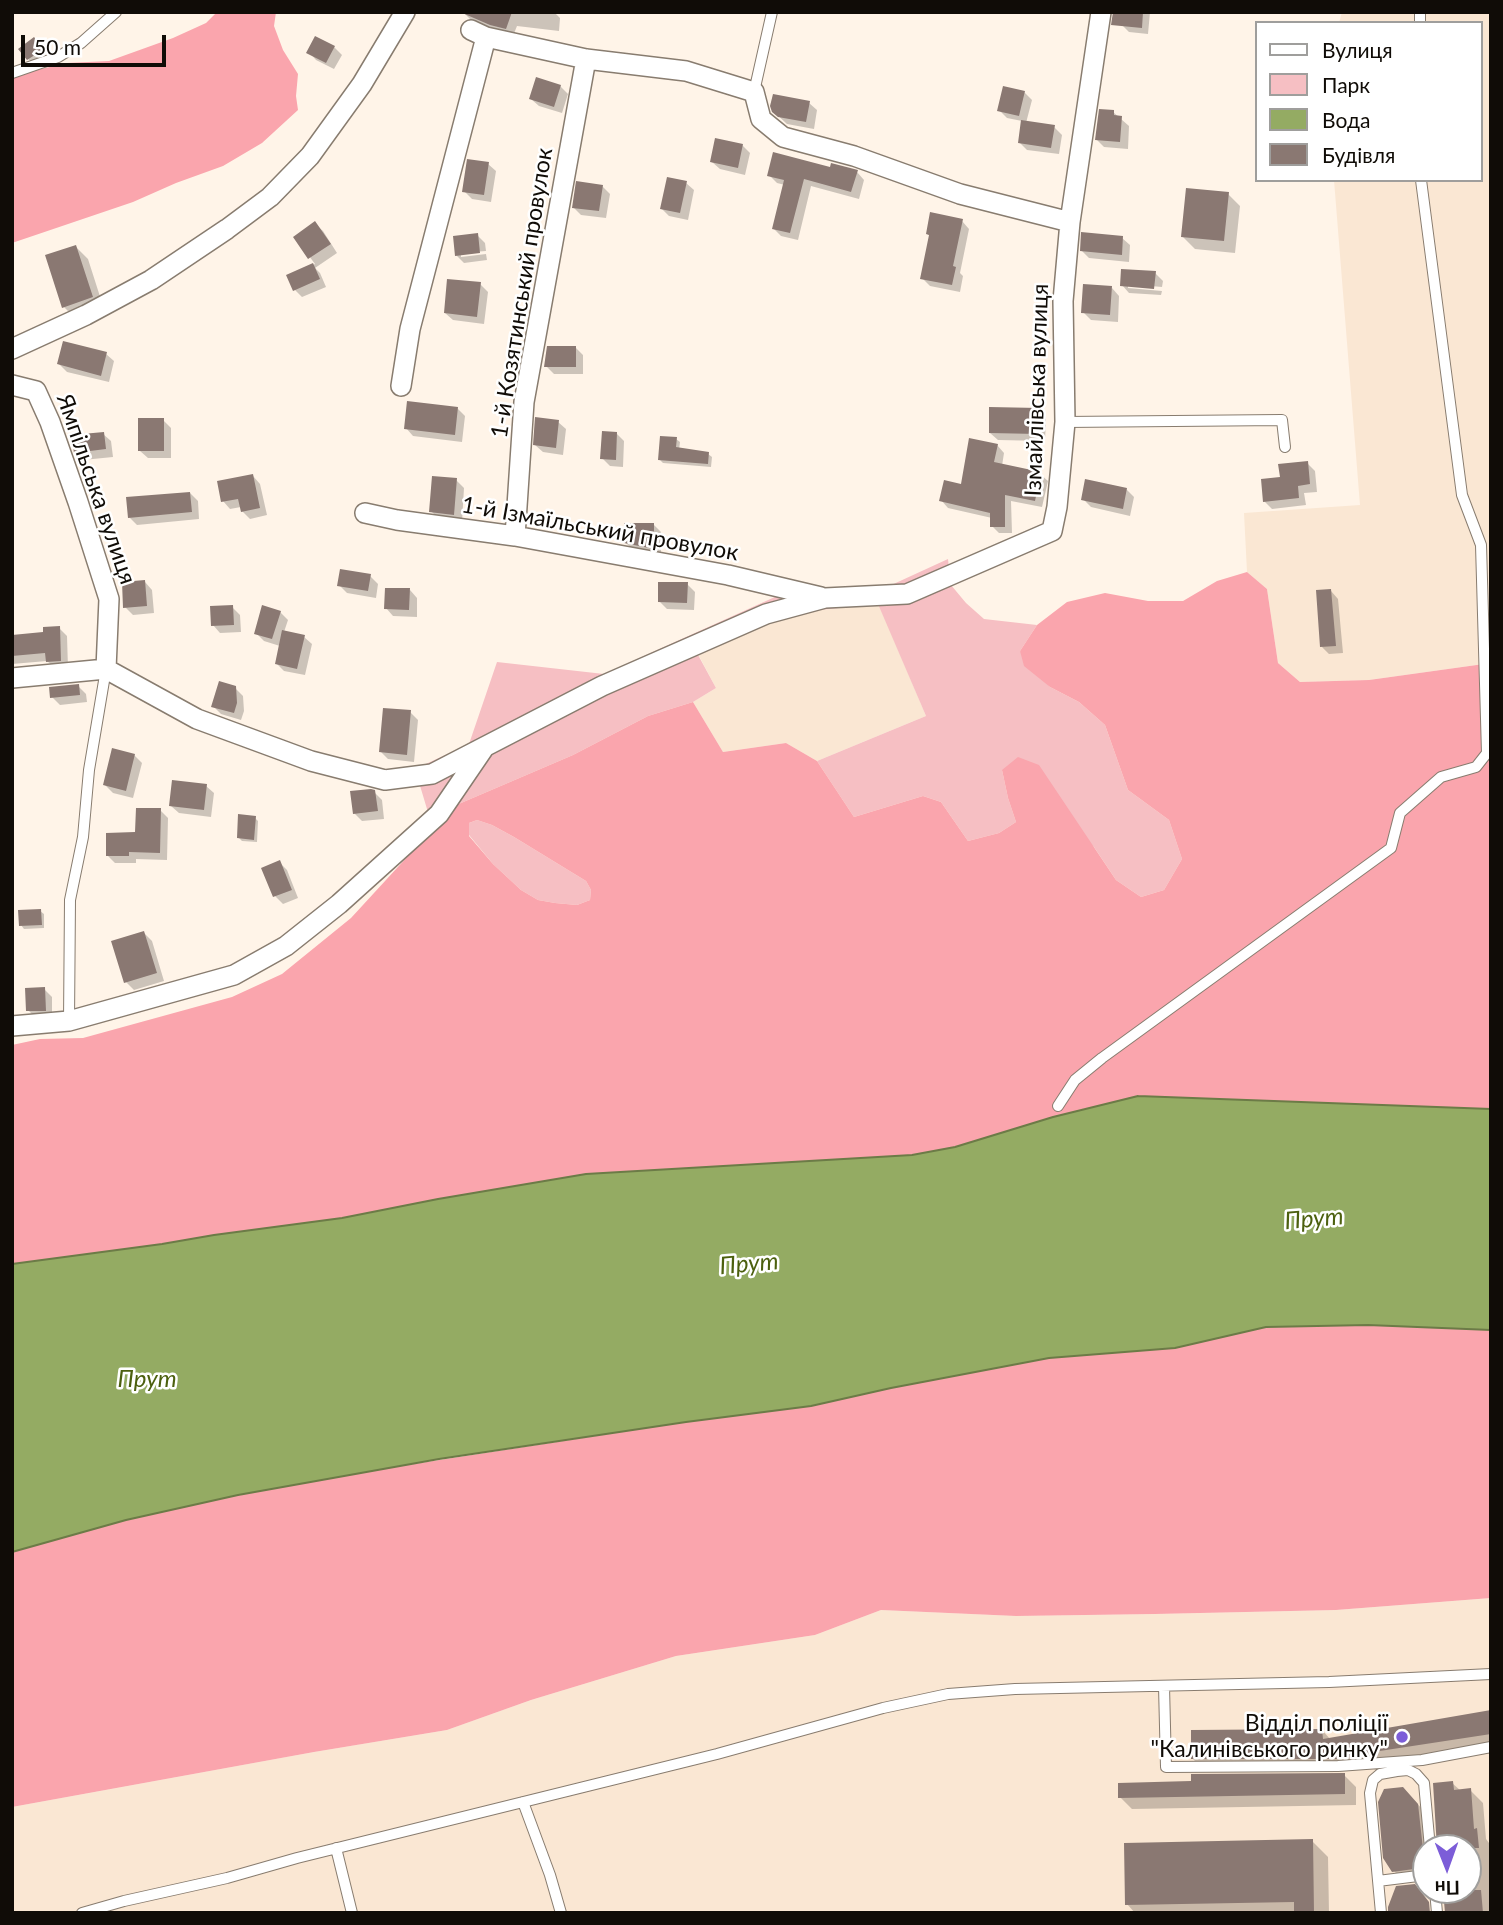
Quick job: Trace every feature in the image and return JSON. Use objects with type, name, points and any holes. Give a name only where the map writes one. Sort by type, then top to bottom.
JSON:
[{"type":"street","points":[[12,349],[86,315],[151,279],[270,197],[310,156],[362,84],[405,12]]},
{"type":"street","name":"Ізмайлівська вулиця","points":[[825,598],[907,594],[1052,531],[1058,507],[1065,422],[1063,300],[1070,222],[1101,12]]},
{"type":"street","points":[[401,386],[410,329],[478,33],[586,58],[686,71],[754,92],[761,119],[783,137],[854,156],[960,194],[1070,222]]},
{"type":"street","name":"1-й Козятинський провулок","points":[[515,536],[524,402],[586,58]]},
{"type":"street","name":"Ямпільська вулиця","points":[[12,386],[36,391],[50,422],[78,502],[109,599],[106,669]]},
{"type":"street","name":"1-й Ізмаїльський провулок","points":[[365,513],[515,536],[728,575],[825,598]]},
{"type":"street","points":[[12,678],[106,669],[197,719],[311,761],[385,780],[432,774],[601,686],[765,614],[825,598]]},
{"type":"street","points":[[12,1026],[69,1021],[234,975],[286,946],[339,904],[439,814],[484,747]]},
{"type":"lane","points":[[12,73],[58,57],[81,43],[116,12]]},
{"type":"lane","points":[[754,92],[772,12]]},
{"type":"lane","points":[[1058,1106],[1075,1080],[1084,1073],[1391,848],[1400,813],[1441,777],[1476,767],[1487,753],[1481,545],[1462,495],[1421,182]]},
{"type":"lane","points":[[1065,422],[1282,420],[1285,447]]},
{"type":"lane","points":[[69,1021],[70,900],[83,837],[89,769],[106,669]]},
{"type":"lane","points":[[82,1913],[227,1878],[297,1857],[717,1754],[883,1708],[948,1694],[1014,1689],[1329,1682],[1491,1674]]},
{"type":"lane","points":[[1164,1686],[1166,1767],[1358,1765],[1422,1760],[1491,1747]]},
{"type":"lane","points":[[1358,1765],[1367,1771],[1381,1913]]},
{"type":"lane","points":[[1370,1793],[1373,1780],[1380,1774],[1408,1770],[1416,1774],[1424,1783],[1429,1834]]},
{"type":"lane","points":[[523,1802],[561,1913]]},
{"type":"lane","points":[[336,1848],[352,1913]]},
{"type":"lane","points":[[1378,1881],[1412,1877]]},
{"type":"shaded area","points":[[217,12],[276,12],[274,26],[283,50],[298,74],[298,110],[262,143],[223,166],[133,202],[12,243],[12,79],[28,72],[67,63],[109,61],[173,38],[206,23]]},
{"type":"shaded area","points":[[1342,12],[1491,12],[1491,663],[1369,680],[1300,682],[1278,663],[1267,589],[1247,572],[1244,513],[1360,505],[1334,182],[1482,182],[1482,21],[1340,21]]},
{"type":"shaded area","points":[[1247,572],[1267,589],[1278,663],[1300,682],[1369,680],[1491,663],[1491,1109],[1138,1096],[1053,1117],[955,1147],[912,1155],[586,1174],[342,1218],[12,1264],[12,1045],[40,1039],[83,1038],[232,997],[282,974],[351,918],[454,806],[573,755],[648,716],[693,702],[723,752],[786,743],[817,761],[854,817],[923,796],[941,802],[968,841],[999,833],[1016,822],[1002,770],[1018,757],[1039,765],[1116,880],[1141,897],[1164,890],[1182,859],[1169,820],[1128,790],[1105,725],[1079,702],[1050,687],[1024,666],[1020,651],[1037,625],[1067,602],[1105,593],[1148,601],[1183,601],[1217,581]],"holes":[[[477,820],[492,825],[586,881],[591,890],[590,900],[577,905],[555,903],[538,900],[521,890],[493,864],[469,836],[469,823]]]},
{"type":"shaded area","points":[[879,604],[926,716],[817,761],[786,743],[723,752],[693,702],[716,688],[697,652],[781,614]]},
{"type":"shaded area","points":[[1368,1325],[1491,1330],[1491,1598],[1336,1610],[1155,1614],[1016,1616],[881,1610],[815,1635],[676,1656],[531,1700],[447,1730],[12,1807],[12,1552],[126,1520],[238,1495],[368,1471],[686,1422],[811,1406],[1049,1358],[1175,1348],[1266,1327]]},
{"type":"shaded area","points":[[1491,1598],[1491,1913],[12,1913],[12,1807],[447,1730],[531,1700],[676,1656],[815,1635],[881,1610],[1016,1616],[1336,1610]]},
{"type":"green space","points":[[948,559],[951,585],[984,619],[1037,625],[1020,651],[1050,687],[1079,702],[1105,725],[1128,790],[1169,820],[1182,859],[1164,890],[1141,897],[1116,880],[1094,847],[1002,770],[1016,822],[999,833],[968,841],[941,802],[923,796],[854,817],[817,761],[926,716],[878,604],[781,614],[697,653],[716,688],[693,702],[648,716],[573,755],[454,806],[433,829],[415,769],[469,744],[497,662],[604,674],[797,587],[887,587]]},
{"type":"green space","points":[[477,820],[514,837],[586,881],[591,890],[590,900],[577,905],[555,903],[538,900],[521,890],[493,864],[469,835],[469,823]]},
{"type":"water","name":"Прут","points":[[1138,1096],[1491,1109],[1491,1330],[1368,1325],[1266,1327],[1175,1348],[1049,1358],[811,1406],[439,1459],[238,1495],[126,1520],[12,1552],[12,1264],[342,1218],[586,1174],[912,1155],[955,1147],[1053,1117]]},
{"type":"building","points":[[460,12],[512,12],[506,29]]},
{"type":"building","points":[[1113,12],[1143,12],[1142,28],[1111,25]]},
{"type":"building","points":[[315,36],[335,46],[326,63],[306,53]]},
{"type":"building","points":[[34,37],[44,49],[27,60],[18,49]]},
{"type":"building","points":[[536,77],[561,85],[554,107],[529,99]]},
{"type":"building","points":[[1003,86],[1025,91],[1019,116],[997,111]]},
{"type":"building","points":[[773,94],[810,101],[806,122],[778,117],[772,112],[770,106]]},
{"type":"building","points":[[1099,109],[1114,110],[1114,115],[1122,116],[1120,142],[1095,140]]},
{"type":"building","points":[[1021,120],[1055,125],[1051,148],[1018,143]]},
{"type":"building","points":[[715,138],[743,144],[738,168],[710,162]]},
{"type":"building","points":[[773,152],[830,167],[831,163],[858,170],[851,192],[804,179],[790,233],[772,229],[784,180],[767,176]]},
{"type":"building","points":[[467,159],[489,162],[484,195],[462,192]]},
{"type":"building","points":[[667,177],[687,181],[680,213],[660,209]]},
{"type":"building","points":[[576,181],[603,185],[599,211],[572,208]]},
{"type":"building","points":[[1186,188],[1229,192],[1224,241],[1181,237]]},
{"type":"building","points":[[930,212],[963,219],[953,266],[956,267],[952,285],[920,279],[929,235],[926,234]]},
{"type":"building","points":[[315,221],[331,244],[308,259],[293,237]]},
{"type":"building","points":[[1081,232],[1123,236],[1122,255],[1080,251]]},
{"type":"building","points":[[478,233],[480,253],[455,256],[453,236]]},
{"type":"building","points":[[76,245],[93,297],[62,308],[45,255]]},
{"type":"building","points":[[313,263],[320,279],[293,291],[286,275]]},
{"type":"building","points":[[1121,269],[1156,271],[1154,289],[1120,286]]},
{"type":"building","points":[[447,279],[481,282],[477,317],[444,313]]},
{"type":"building","points":[[1083,284],[1112,286],[1110,315],[1081,313]]},
{"type":"building","points":[[63,341],[107,352],[101,376],[57,364]]},
{"type":"building","points":[[547,346],[576,346],[576,367],[544,367]]},
{"type":"building","points":[[407,401],[458,407],[455,435],[404,429]]},
{"type":"building","points":[[989,407],[1039,408],[1038,434],[989,433]]},
{"type":"building","points":[[535,417],[559,420],[556,448],[533,445]]},
{"type":"building","points":[[138,418],[164,418],[164,451],[138,451]]},
{"type":"building","points":[[602,431],[617,432],[616,460],[600,459]]},
{"type":"building","points":[[104,432],[106,449],[74,453],[71,435]]},
{"type":"building","points":[[660,436],[677,437],[676,447],[709,452],[708,464],[658,460]]},
{"type":"building","points":[[969,438],[998,444],[994,462],[1041,472],[1035,501],[1005,495],[1005,527],[990,527],[990,513],[939,501],[944,480],[961,484]]},
{"type":"building","points":[[1308,461],[1310,484],[1298,486],[1299,498],[1263,502],[1261,479],[1280,477],[1278,464]]},
{"type":"building","points":[[253,474],[260,508],[241,512],[238,499],[221,502],[217,481]]},
{"type":"building","points":[[432,476],[457,478],[454,515],[429,512]]},
{"type":"building","points":[[1085,479],[1127,488],[1123,509],[1081,500]]},
{"type":"building","points":[[190,492],[192,512],[128,518],[126,497]]},
{"type":"building","points":[[624,523],[654,523],[654,549],[624,543]]},
{"type":"building","points":[[340,569],[371,574],[368,591],[337,586]]},
{"type":"building","points":[[145,580],[147,606],[123,608],[122,582]]},
{"type":"building","points":[[658,582],[688,582],[687,603],[658,602]]},
{"type":"building","points":[[385,588],[410,588],[409,610],[384,609]]},
{"type":"building","points":[[1331,589],[1336,646],[1320,647],[1316,590]]},
{"type":"building","points":[[233,605],[234,625],[211,626],[210,606]]},
{"type":"building","points":[[262,605],[281,611],[272,639],[254,634]]},
{"type":"building","points":[[60,626],[61,661],[46,662],[45,653],[12,656],[12,635],[43,632],[43,627]]},
{"type":"building","points":[[282,630],[305,635],[297,669],[275,664]]},
{"type":"building","points":[[219,681],[236,686],[237,703],[234,713],[211,707]]},
{"type":"building","points":[[79,684],[80,695],[50,698],[49,687]]},
{"type":"building","points":[[383,708],[411,710],[407,755],[379,752]]},
{"type":"building","points":[[112,748],[135,754],[126,791],[103,785]]},
{"type":"building","points":[[172,780],[207,784],[204,810],[169,806]]},
{"type":"building","points":[[375,790],[378,811],[353,814],[350,791]]},
{"type":"building","points":[[136,808],[161,808],[160,853],[129,852],[129,856],[106,856],[106,833],[135,832]]},
{"type":"building","points":[[238,814],[256,816],[254,840],[237,838]]},
{"type":"building","points":[[280,860],[292,890],[273,897],[261,868]]},
{"type":"building","points":[[41,909],[42,925],[19,926],[18,910]]},
{"type":"building","points":[[144,931],[157,973],[124,983],[111,941]]},
{"type":"building","points":[[45,987],[46,1011],[26,1011],[25,988]]},
{"type":"building","points":[[1491,1710],[1491,1734],[1360,1754],[1361,1756],[1338,1759],[1191,1759],[1191,1730],[1322,1729],[1323,1739]]},
{"type":"building","points":[[1345,1773],[1345,1794],[1118,1798],[1118,1783],[1191,1781],[1191,1774]]},
{"type":"building","points":[[1453,1781],[1454,1790],[1471,1788],[1474,1829],[1477,1828],[1478,1834],[1436,1834],[1433,1783]]},
{"type":"building","points":[[1403,1787],[1418,1804],[1421,1834],[1412,1834],[1412,1869],[1392,1872],[1383,1858],[1378,1802],[1384,1789]]},
{"type":"building","points":[[1313,1839],[1314,1913],[1294,1913],[1294,1902],[1125,1905],[1124,1843]]},
{"type":"building","points":[[1412,1884],[1412,1904],[1429,1904],[1430,1913],[1388,1913],[1396,1886]]},
{"type":"building","points":[[1482,1902],[1483,1913],[1445,1913],[1444,1904],[1482,1904]]},
{"type":"place","name":"Відділ поліції \"Калинівського ринку\"","points":[[1402,1737]]}]
